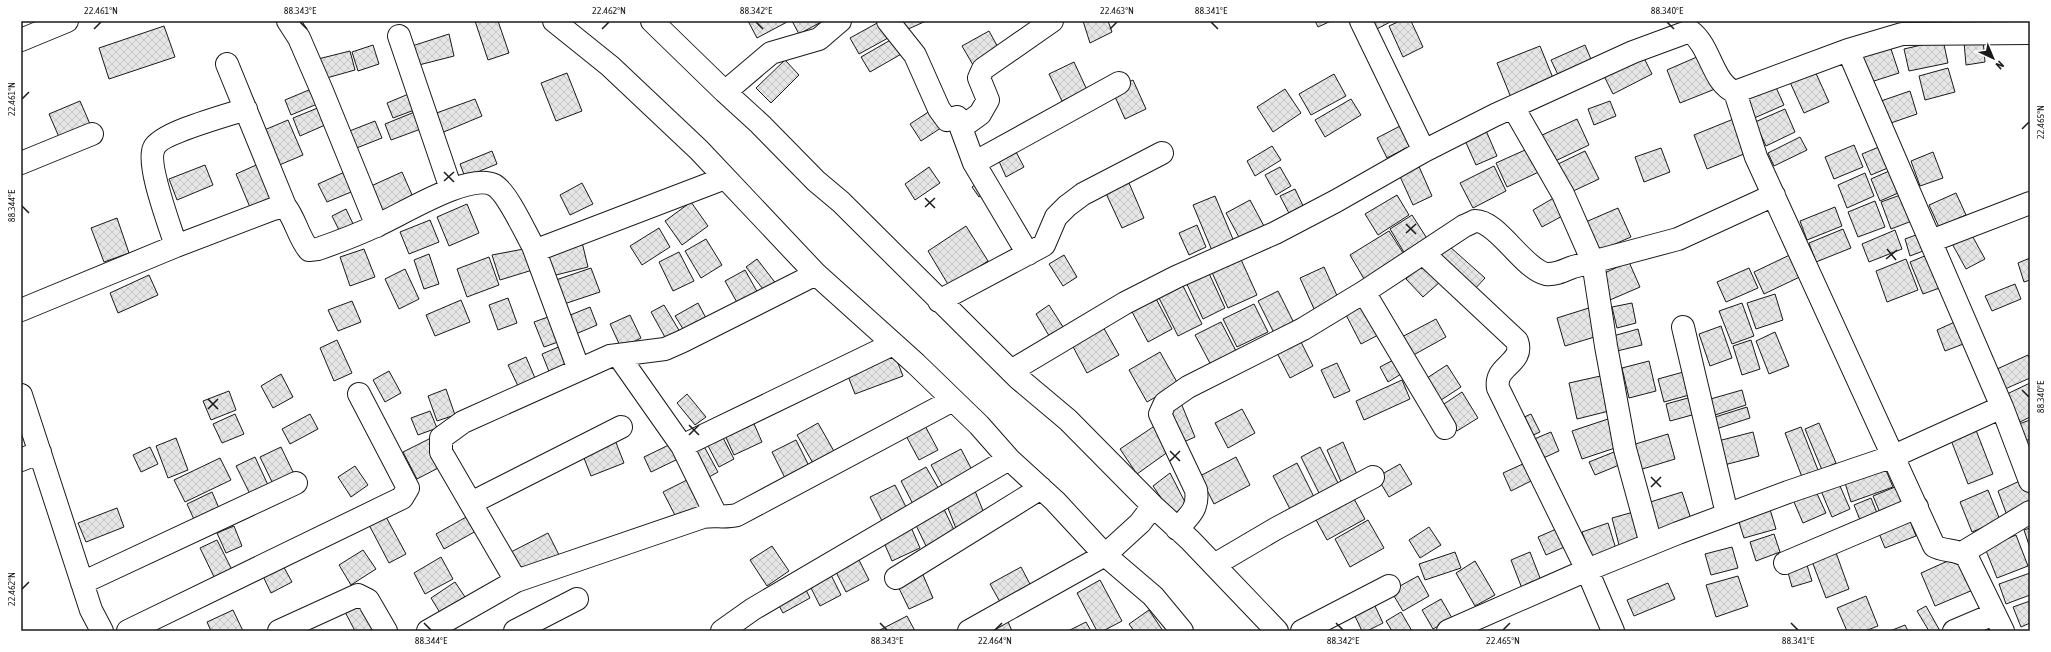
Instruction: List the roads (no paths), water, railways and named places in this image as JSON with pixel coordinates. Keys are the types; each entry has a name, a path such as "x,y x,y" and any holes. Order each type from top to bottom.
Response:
{"street":[{"path":"21,40 67,21"},
{"path":"288,21 299,38 377,226"},
{"path":"554,21 610,66 699,150 783,237 816,274 894,344 979,425 1009,459 1056,501 1153,596 1182,631"},
{"path":"652,21 760,124 816,181 841,202 1011,371 1068,420 1146,514 1177,529 1214,565 1277,631"},
{"path":"725,92 772,53 819,39 840,21"},
{"path":"888,21 915,55 939,109 947,120 957,117"},
{"path":"957,117 962,127 980,114 984,108 988,100 979,78 983,69 1052,21"},
{"path":"1361,21 1424,151"},
{"path":"1011,371 1125,303 1176,277 1275,232 1342,197 1424,151 1513,107 1689,26 1706,48 1722,83 1735,92 1756,157 1934,546 1941,550 1962,553 1969,560 1999,622 1954,631"},
{"path":"1735,92 1848,50 1902,34 2030,33"},
{"path":"399,36 451,189"},
{"path":"1848,50 2002,407 2030,481"},
{"path":"227,64 285,206 293,216 304,244 309,250 318,249 377,226 451,189 480,181 494,185 502,192 533,246 579,370"},
{"path":"974,163 1119,83"},
{"path":"1513,107 1563,194 1593,262 1606,346 1625,449 1651,544"},
{"path":"176,246 153,170 152,155 154,147 160,140 176,132 246,109"},
{"path":"957,117 974,163 1028,254"},
{"path":"21,163 92,134"},
{"path":"939,301 1044,245 1056,217 1067,206 1084,194 1162,153"},
{"path":"533,246 542,248 555,244 725,178"},
{"path":"1177,529 1192,512 1198,502 1196,490 1160,414 1165,403 1188,387 1303,330 1464,226 1475,221 1487,224 1534,268 1546,274 1557,274 1593,262 1678,239 1774,195"},
{"path":"1931,241 2030,203"},
{"path":"21,310 176,246 273,209 285,206"},
{"path":"1423,253 1517,340 1520,349 1518,355 1500,374 1497,381 1498,388 1614,631"},
{"path":"516,581 441,452 441,438 463,422 610,356 665,349 816,274"},
{"path":"1364,292 1445,428"},
{"path":"1684,327 1727,514"},
{"path":"682,446 894,344"},
{"path":"618,355 682,446 716,515"},
{"path":"128,631 402,498 408,488 359,394"},
{"path":"21,395 30,456 82,583 91,610 102,631"},
{"path":"428,631 516,581 704,517 716,515 726,518 737,515 953,400"},
{"path":"1448,631 1586,570 1727,514 1894,456 2002,407"},
{"path":"471,503 621,427"},
{"path":"735,627 1009,459"},
{"path":"1214,565 1277,528 1373,477"},
{"path":"82,583 296,483"},
{"path":"896,578 1041,488"},
{"path":"1785,563 1917,507"},
{"path":"1962,553 2030,512"},
{"path":"974,630 1108,552 1146,514"},
{"path":"1302,631 1389,586"},
{"path":"279,631 358,595 368,600 386,631"},
{"path":"515,631 577,598"}]}
